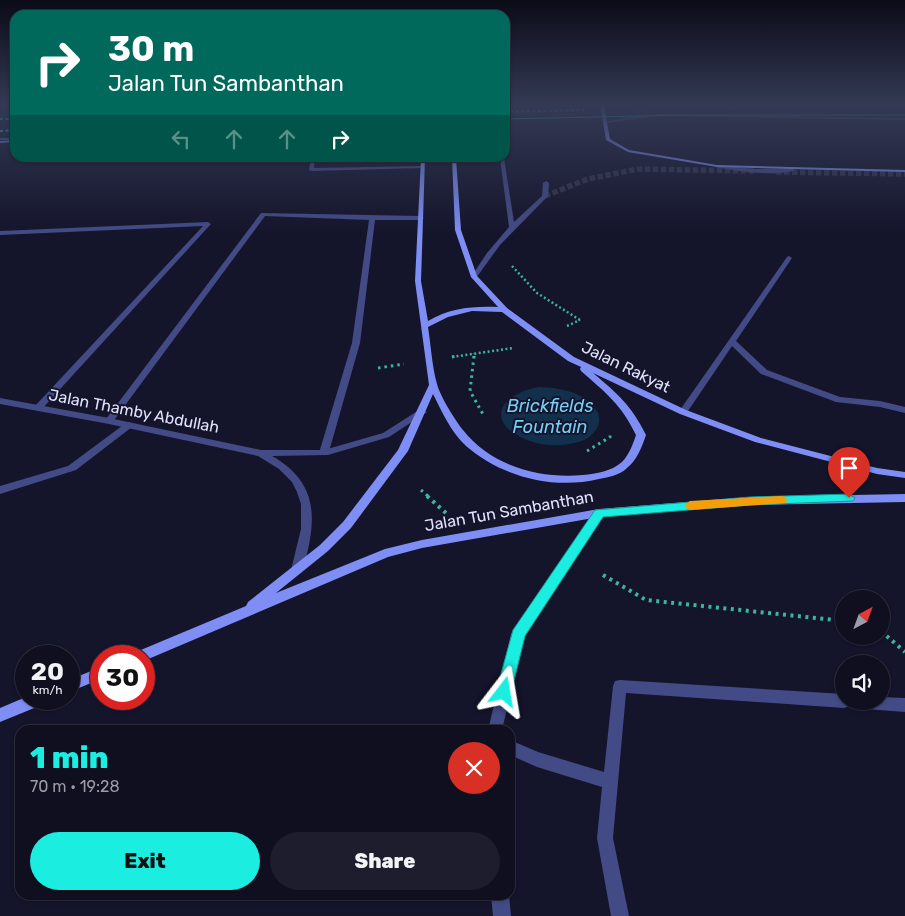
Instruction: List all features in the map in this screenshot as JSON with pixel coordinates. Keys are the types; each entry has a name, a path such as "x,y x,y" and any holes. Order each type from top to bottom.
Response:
{"main road":[{"path":"622,148 628,151 718,166"},
{"path":"423,162 418,281 433,385 457,430 488,457 511,470 542,479 571,480 602,476 624,466 636,450 641,435 632,415 616,397 571,359"},
{"name":"Jalan Rakyat","path":"454,162 458,230 474,277 504,310 571,359 683,412 758,440 868,469 905,475"},
{"path":"794,170 905,171"},
{"path":"425,326 442,314 461,310 504,310"},
{"path":"241,615 324,548 347,525 403,451 433,385"},
{"name":"Jalan Tun Sambanthan","path":"155,650 385,553 422,544 599,513 750,501 905,498"},
{"path":"0,715 15,709"}],"street":[{"path":"312,162 311,170 362,166 423,167"},
{"path":"503,162 512,227"},
{"path":"718,166 742,170 794,170"},
{"path":"474,277 487,254 545,196 546,183"},
{"path":"109,421 263,214 421,218"},
{"path":"324,453 356,343 372,218"},
{"path":"0,233 208,224 38,408"},
{"path":"683,412 789,258"},
{"path":"732,341 764,372 839,400 880,404 905,410"},
{"name":"Jalan Thamby Abdullah","path":"0,401 109,421 261,453 324,453 386,434 422,412"},
{"path":"0,490 72,468 129,425"},
{"name":"Jalan Thamby Abdullah","path":"261,453 285,469 306,501 308,520 306,538 298,570"},
{"path":"496,725 518,634 599,513"},
{"path":"620,916 606,838 620,686 835,700"},
{"path":"890,704 905,705"},
{"path":"515,748 537,759 611,782"},
{"path":"500,900 502,916"}],"path":[{"path":"378,368 518,347 580,320 537,293 510,264"},
{"path":"474,353 470,391 488,423"},
{"path":"580,452 589,450 610,437 611,429"},
{"path":"421,490 448,515"},
{"path":"603,575 646,600 835,620"},
{"path":"890,639 905,652"}],"water":[{"name":"Brickfields Fountain","path":"539,387 571,392 592,404 599,415 599,424 595,431 582,441 561,445 548,445 530,441 506,427 502,419 505,403 524,391"}],"tunnel":[{"path":"545,196 588,179 638,169 754,171"},
{"path":"776,172 905,174"}],"slow traffic":[{"path":"690,506 781,500"}],"route":[{"path":"504,692 518,634 599,513 750,501 849,498"}]}
